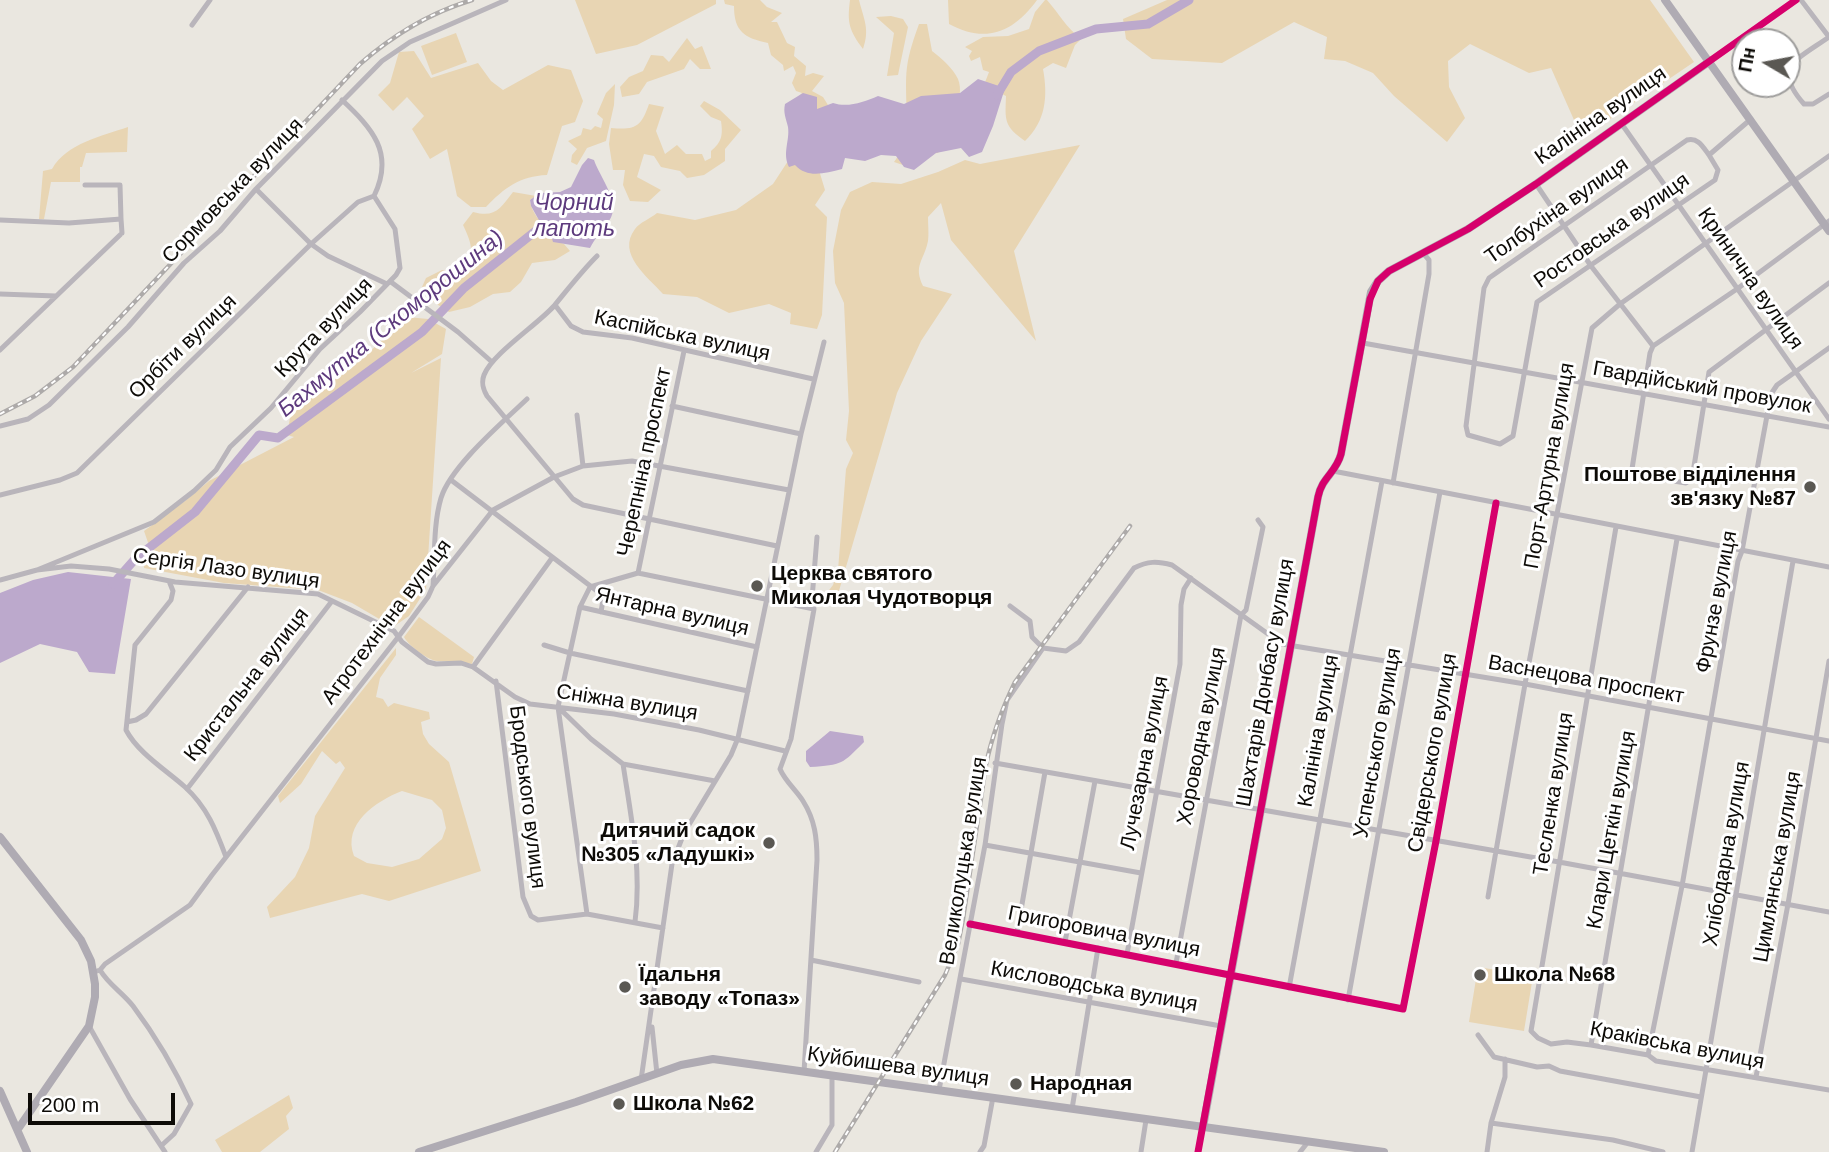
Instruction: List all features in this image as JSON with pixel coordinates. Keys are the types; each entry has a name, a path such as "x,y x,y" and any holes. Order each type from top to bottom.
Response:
{"street":[{"path":"192,25 210,0"},
{"name":"Сормовська вулиця","path":"0,426 28,419 49,405 128,327 184,263 220,231 256,189 382,61 410,42 506,0"},
{"path":"1665,0 1828,225 1653,346 1632,469 1636,475 1686,483 1692,479 1709,372 1829,283"},
{"path":"1798,0 1829,37 1793,62 1787,70 1787,78 1793,92 1804,104 1813,104 1829,94"},
{"name":"Калініна вулиця","path":"1423,253 1468,229 1536,184 1798,0"},
{"path":"342,100 368,125 383,156 383,172 374,196"},
{"path":"1709,155 1751,119"},
{"name":"Кринична вулиця","path":"1621,123 1829,419"},
{"name":"Толбухіна вулиця","path":"1486,441 1468,435 1465,426 1487,281 1562,225 1690,139 1698,141 1709,155"},
{"name":"Ростовська вулиця","path":"1486,441 1500,444 1513,436 1537,302 1715,180 1718,170 1709,155"},
{"name":"Порт-Артурна вулиця","path":"1488,897 1592,328 1620,304 1829,156"},
{"path":"1536,184 1591,266 1653,346"},
{"path":"0,350 121,234 120,185 85,185"},
{"path":"256,189 311,244 328,256 389,283 495,360"},
{"name":"Орбіти вулиця","path":"0,495 77,473 311,244 358,202 374,196"},
{"name":"Крута вулиця","path":"0,580 37,569 155,522 194,492 216,470 230,447 271,408 320,349 396,275 400,268 400,257 396,229 374,196"},
{"path":"0,219 69,222 121,219"},
{"path":"1393,483 1430,265 1423,253"},
{"name":"Шахтарів Донбасу вулиця","path":"1198,1152 1320,488 1323,480 1333,471 1341,454 1370,299 1378,281 1389,271 1423,253"},
{"path":"597,256 567,287 555,305 495,360 483,377 485,392 573,499 583,505 778,546"},
{"path":"0,295 56,296"},
{"name":"Каспійська вулиця","path":"555,305 571,326 583,332 632,338 813,379"},
{"path":"641,1080 672,864 684,833 738,738 801,434 824,342"},
{"name":"Гвардійський провулок","path":"1363,343 1829,427"},
{"name":"Фрунзе вулиця","path":"1648,1055 1682,886 1738,561 1767,415 1774,388 1829,348"},
{"name":"Черепніна проспект","path":"590,587 638,573 684,351"},
{"path":"433,586 438,513 442,495 457,469 527,399"},
{"path":"672,406 801,434"},
{"path":"577,415 583,466"},
{"name":"Агротехнічна вулиця","path":"97,971 190,905 399,636 433,586 493,510 554,477 583,466 627,460 789,490"},
{"path":"1333,471 1829,567"},
{"path":"451,480 601,594 601,612"},
{"name":"Калініна вулиця","path":"1289,988 1382,481"},
{"name":"Успенського вулиця","path":"1348,1000 1440,492"},
{"name":"Свідерського вулиця","path":"1348,1000 1403,1009 1496,503"},
{"name":"Хороводна вулиця","path":"1176,963 1241,615 1246,610 1263,527 1258,520"},
{"name":"Тесленка вулиця","path":"1530,1025 1616,527"},
{"path":"803,1072 817,860 816,834 814,822 781,772 780,765 791,739 814,608 812,599 817,537"},
{"name":"Клари Цеткін вулиця","path":"1591,1045 1677,538"},
{"path":"473,667 552,558"},
{"name":"Васнецова проспект","path":"1043,648 1066,650 1079,642 1134,568 1146,562 1159,561 1171,565 1282,644 1525,684 1829,741"},
{"name":"Хлібодарна вулиця","path":"1692,1152 1793,561"},
{"name":"Сергія Лазо вулиця","path":"37,569 71,566 109,569 169,581 318,594 394,631 402,642 428,662 461,663 473,667"},
{"path":"638,573 814,608"},
{"name":"Лучезарна вулиця","path":"1127,954 1180,664 1181,606 1184,589 1191,579"},
{"path":"169,581 173,591 171,600 135,645 128,734 187,789 213,822 226,857"},
{"path":"127,722 146,714 248,587"},
{"path":"590,587 580,607 558,707 587,914 663,928"},
{"name":"Кристальна вулиця","path":"187,789 332,601"},
{"path":"1010,606 1030,621 1032,637 1043,648"},
{"name":"Янтарна вулиця","path":"580,607 757,647"},
{"path":"544,645 748,691"},
{"name":"Великолуцька вулиця","path":"939,1090 985,845 995,763 1007,700 1043,648"},
{"name":"Цимлянська вулиця","path":"1756,1077 1829,661"},
{"name":"Сніжна вулиця","path":"473,667 530,704 614,714 738,738 785,751"},
{"name":"Бродського вулиця","path":"496,681 523,897 531,916 538,920 587,914"},
{"path":"558,707 591,739 623,764 715,781"},
{"path":"995,763 1829,912"},
{"path":"623,764 637,858 639,893 635,922"},
{"path":"1017,933 1045,772"},
{"path":"1065,942 1095,781"},
{"path":"0,837 81,940 97,971 110,986 125,996 175,1067 191,1104 174,1134 162,1145"},
{"path":"985,845 1141,873"},
{"name":"Григоровича вулиця","path":"970,924 1231,974"},
{"path":"1072,1109 1098,948"},
{"path":"811,960 919,982"},
{"path":"18,1129 89,1026 97,971"},
{"path":"1231,974 1348,1000"},
{"name":"Кисловодська вулиця","path":"961,979 1221,1026"},
{"path":"651,1017 657,1074"},
{"name":"Краківська вулиця","path":"1530,1025 1535,1036 1551,1044 1567,1042 1591,1045 1648,1055 1656,1061 1829,1090"},
{"path":"89,1026 165,1152"},
{"path":"1478,1035 1494,1057 1701,1097"},
{"name":"Куйбишева вулиця","path":"419,1152 681,1065 713,1059 1384,1152"},
{"path":"1487,1152 1491,1123 1505,1077 1505,1059"},
{"path":"816,1152 832,1125 832,1077"},
{"path":"0,1091 27,1152"},
{"path":"980,1152 984,1146 993,1097"},
{"path":"1140,1152 1146,1119"},
{"path":"1491,1123 1613,1140 1663,1152"},
{"path":"1300,1152 1308,1142"}],"shaded area":[{"path":"575,0 716,0 716,4 637,45 596,54"},
{"path":"724,0 760,0 767,7 782,13 771,22 777,22 787,43 795,47 794,56 806,66 805,76 813,73 824,76 812,91 823,97 828,105 815,113 796,99 802,93 796,91 792,83 796,73 793,66 784,71 783,65 771,55 768,43 753,39 742,32 736,22 734,6 725,4"},
{"path":"850,0 859,0 866,30 863,49 850,26"},
{"path":"948,0 1037,0 1009,27 987,34 962,30 949,24"},
{"path":"1045,0 1081,39 1075,45 1066,68 1053,63 1043,69 1044,108 1037,125 1025,141 1009,127 1006,96 984,85 989,72 983,70 980,57 971,61 969,56 972,51 965,47 983,37 1008,36 1029,29 1035,12"},
{"path":"1167,0 1650,0 1694,62 1582,138 1551,68 1529,73 1470,44 1448,61 1449,87 1465,118 1447,142 1394,96 1373,73 1345,61 1324,59 1327,37 1294,22 1222,63 1152,59 1126,39 1123,19"},
{"path":"891,16 903,19 908,27 898,75 887,76 894,33 876,17"},
{"path":"919,24 927,24 932,51 956,75 960,96 951,128 938,153 919,155 903,165 894,162 904,141 907,67"},
{"path":"456,33 467,62 432,75 421,46"},
{"path":"687,38 695,49 702,46 711,69 700,69 690,59 684,69 647,82 639,94 622,97 620,87 629,77 643,71 651,55 663,56 669,62"},
{"path":"414,51 431,78 478,63 491,81 503,90 548,65 571,70 583,101 575,122 562,126 547,175 513,184 486,207 471,207 457,196 447,149 430,159 412,129 424,116 407,97 393,111 378,95 390,83 399,52"},
{"path":"615,84 614,105 606,141 587,148 577,165 571,162 577,149 568,141 581,135 583,128 601,128 603,119 597,114 606,93"},
{"path":"704,101 720,110 741,130 725,149 725,161 704,175 687,178 680,171 661,167 654,156 644,154 637,177 661,190 648,202 630,201 623,185 625,170 613,170 609,144 611,128 636,125 643,118 649,104 664,107 656,131 665,154 677,145 686,154 702,154 705,161 711,158 711,151 720,141 722,130 721,121 711,117 700,106"},
{"path":"128,127 127,152 86,153 80,167 80,182 51,182 44,219 39,219 43,171 52,169 76,147 96,137"},
{"path":"1080,145 1014,251 1036,341 951,240 941,203 928,217 928,241 919,268 920,279 923,286 952,294 921,341 897,393 836,601 823,598 833,585 838,570 846,469 853,453 846,440 849,411 844,303 835,283 833,251 841,210 850,192 872,182 901,184 965,160 980,164"},
{"path":"815,157 825,190 815,205 827,217 822,315 817,329 790,324 791,313 769,304 729,313 697,297 663,294 636,264 629,247 630,238 637,227 657,213 695,220 736,210 773,184 788,161"},
{"path":"513,192 536,196 530,200 534,213 549,229 550,238 564,244 570,251 555,260 532,263 521,282 510,292 493,294 470,307 449,312 432,301 422,287 426,278 442,270 464,273 471,249 463,225 473,212 487,214 496,211"},
{"path":"407,317 428,319 446,329 442,354 411,373 441,358 426,589 409,616 393,627 352,603 318,590 224,583 144,568 144,562 161,556 152,554 144,531 209,481 294,437 287,435 291,412 308,392 334,380 364,357"},
{"path":"419,617 474,657 472,664 433,660 414,648 404,637"},
{"path":"396,648 396,655 380,678 376,697 383,699 388,707 394,703 429,712 430,719 421,722 423,734 429,744 449,762 481,871 389,901 362,894 270,918 267,907 295,877 309,848 315,816 345,768 340,761 336,764 322,751 301,784 280,803 278,796","holes":["402,791 432,800 442,810 446,828 442,839 419,859 392,867 367,863 354,856 353,834 357,824 372,808"]},
{"path":"1478,967 1533,976 1524,1031 1469,1022"},
{"path":"289,1095 293,1108 286,1116 289,1129 260,1152 222,1152 215,1140"}],"water":[{"path":"978,79 1005,88 982,152 969,157 961,148 936,153 914,170 904,167 896,156 881,155 865,161 845,158 842,169 823,173 805,172 795,165 789,167 786,157 788,127 785,104 803,93 817,97 817,109 833,103 856,104 878,96 904,104 921,96 960,93"},
{"name":"Чорний лапоть","path":"588,158 594,160 609,190 612,214 590,248 553,242 549,229 540,222 530,200 540,193 560,192 571,187"},
{"path":"68,572 131,579 115,674 89,672 77,652 40,644 0,663 0,593 33,580"},
{"path":"830,731 863,736 864,742 841,762 810,767 806,761 806,751"}],"waterway":[{"name":"Бахмутка (Скоморошина)","path":"997,95 1011,72 1039,51 1096,29 1148,24 1189,0"},
{"name":"Бахмутка (Скоморошина)","path":"113,584 136,558 195,512 259,435 278,438 422,332 464,288 552,218"}],"railway":[{"path":"0,414 35,396 73,367 360,64 412,26 441,11 472,0"},
{"path":"835,1152 945,975 958,944 986,765 998,722 1015,682 1130,526"}],"cycle path":[{"path":"1198,1152 1318,497 1341,454 1370,299 1378,281 1389,271 1468,229 1536,184 1796,0"},
{"path":"970,924 1403,1009 1496,503"}],"place":[{"name":"Поштове відділення зв'язку №87","path":"1810,487"},
{"name":"Церква святого Миколая Чудотворця","path":"757,586"},
{"name":"Дитячий садок №305 «Ладушкі»","path":"769,843"},
{"name":"Школа №68","path":"1480,975"},
{"name":"Їдальня заводу «Топаз»","path":"625,987"},
{"name":"Народная","path":"1016,1084"},
{"name":"Школа №62","path":"619,1104"}]}
